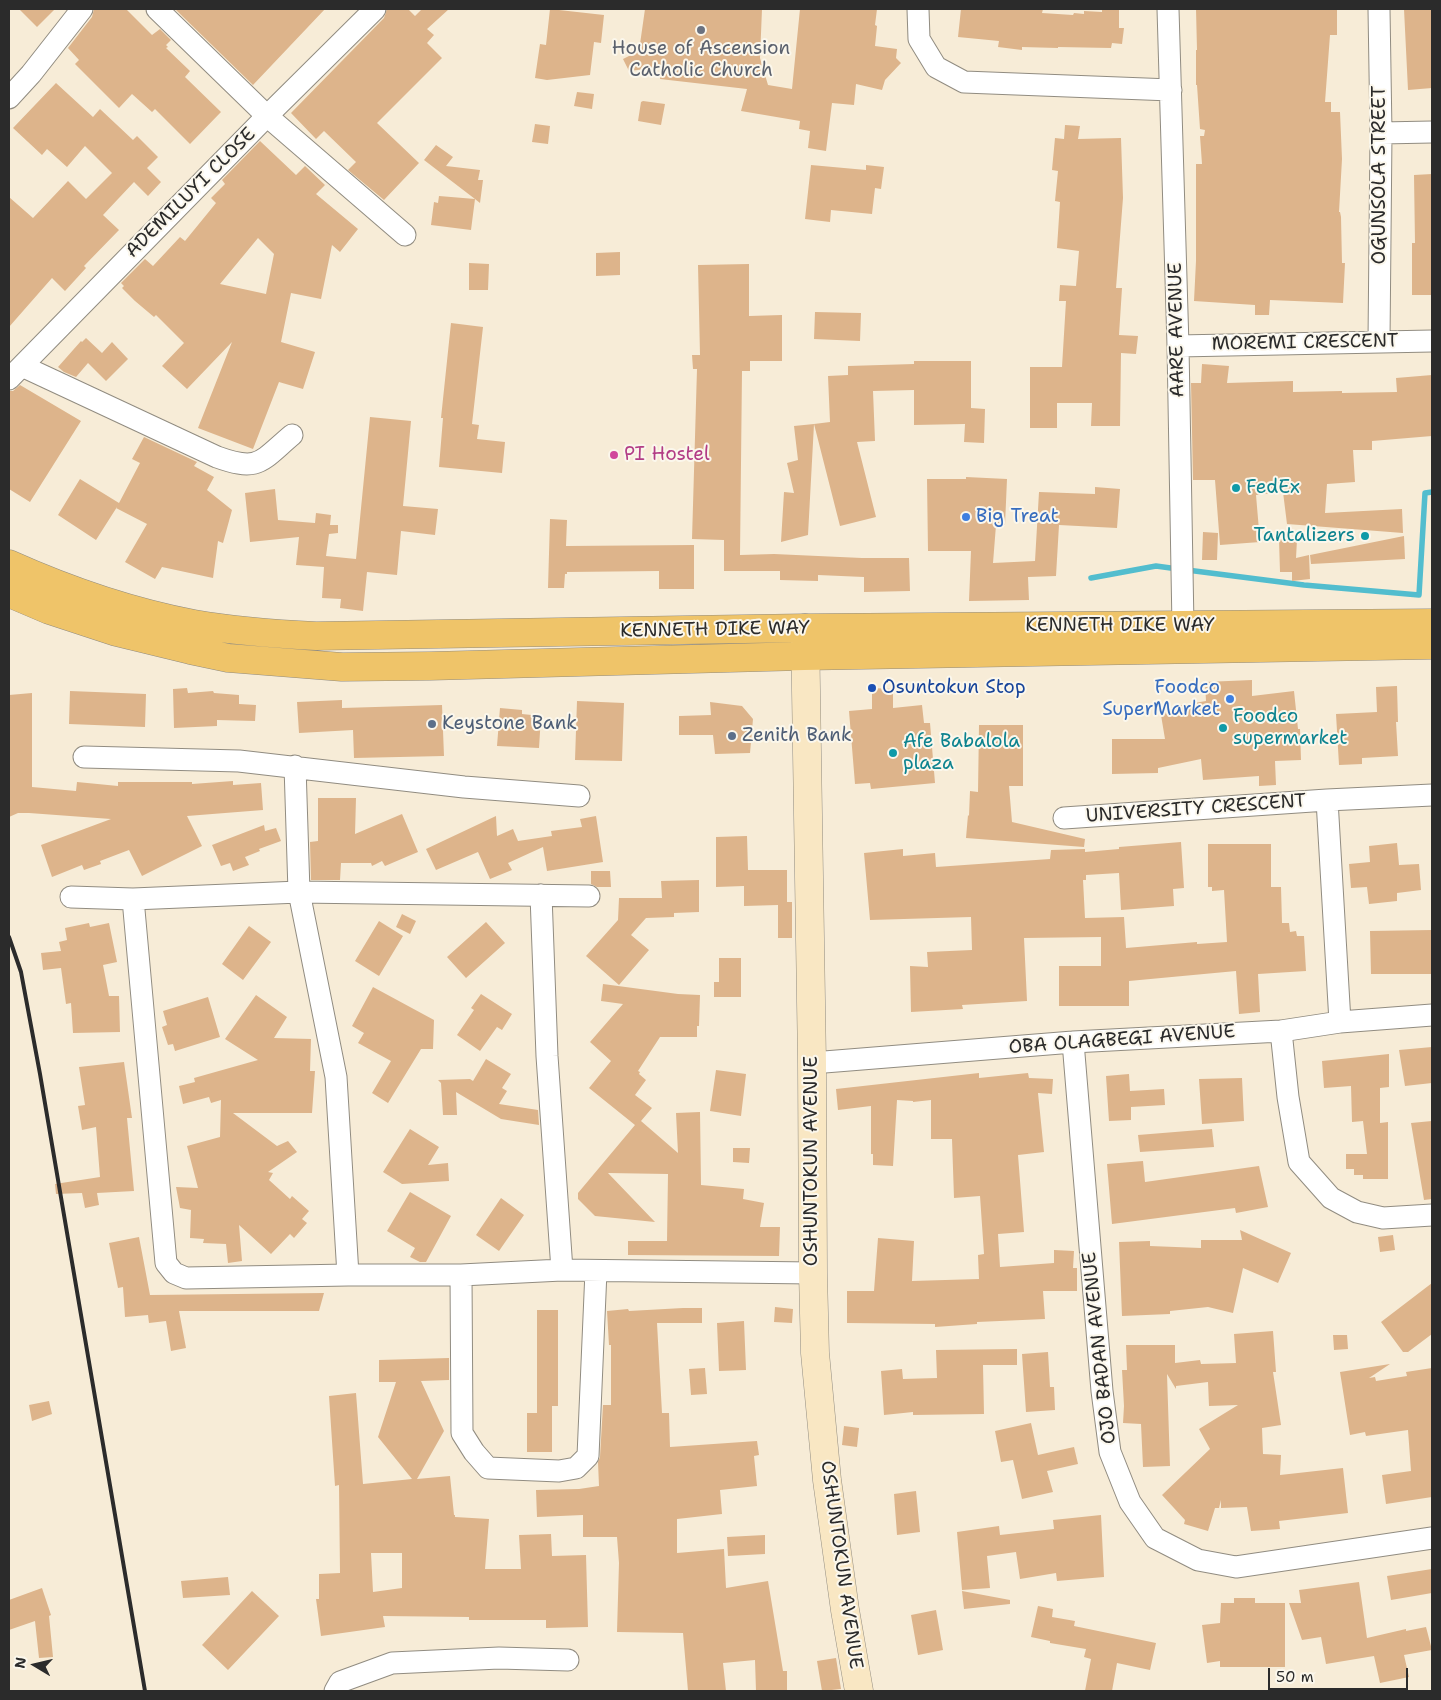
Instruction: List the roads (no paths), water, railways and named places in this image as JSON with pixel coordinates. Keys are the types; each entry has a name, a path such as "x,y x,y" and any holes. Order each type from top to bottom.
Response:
{"highway":[{"name":"KENNETH DIKE WAY","path":"9,564 77,591 138,611 193,624 253,632 325,636 805,628 1432,645"},
{"name":"KENNETH DIKE WAY","path":"9,593 48,610 116,632 228,658 342,667 804,656 1179,638 1432,623"},
{"path":"524,634 524,664"}],"main road":[{"name":"OSHUNTOKUN AVENUE","path":"805,628 815,1353 827,1480 845,1610 859,1691"}],"street":[{"path":"9,98 31,74 82,9"},
{"path":"157,9 267,116 404,234"},
{"name":"ADEMILUYI CLOSE","path":"15,372 375,9"},
{"path":"918,9 919,39 936,67 964,82 1171,90"},
{"name":"AARE AVENUE","path":"1168,9 1178,346 1179,638"},
{"name":"OGUNSOLA STREET","path":"1379,341 1380,9"},
{"path":"1381,133 1432,132"},
{"name":"MOREMI CRESCENT","path":"1178,346 1432,341"},
{"path":"15,372 235,463 248,465 261,462 292,435"},
{"path":"84,757 239,761 464,787 579,796"},
{"path":"295,766 300,892 336,1077 348,1275"},
{"name":"UNIVERSITY CRESCENT","path":"1064,818 1327,800 1432,795"},
{"name":"UNIVERSITY CRESCENT","path":"1327,800 1340,1022"},
{"path":"71,897 133,899 300,892 589,896"},
{"path":"541,895 547,1056 562,1270"},
{"path":"133,899 166,1264 174,1273 186,1278 348,1275 461,1276 562,1270 813,1273"},
{"name":"OBA OLAGBEGI AVENUE","path":"812,1063 1073,1042 1281,1030 1340,1022 1432,1015"},
{"path":"1281,1030 1288,1097 1300,1162 1331,1198 1357,1212 1384,1218 1432,1215"},
{"name":"OJO BADAN AVENUE","path":"1073,1042 1102,1391 1110,1452 1130,1502 1155,1538 1198,1560 1236,1567 1432,1538"},
{"path":"461,1276 462,1433 474,1452 488,1468 559,1470 576,1468 588,1456 596,1271"},
{"path":"335,1691 340,1682 392,1663 499,1658 568,1660"}],"waterway":[{"path":"1187,570 1304,585 1419,595 1425,493 1432,492"},
{"path":"1091,578 1156,566 1178,569"}],"railway":[{"path":"9,937 21,972 40,1074 145,1691"}],"place":[{"name":"House of Ascension Catholic Church","path":"701,30"},
{"name":"PI Hostel","path":"614,455"},
{"name":"FedEx","path":"1236,488"},
{"name":"Big Treat","path":"966,517"},
{"name":"Tantalizers","path":"1365,536"},
{"name":"Osuntokun Stop","path":"872,688"},
{"name":"Foodco SuperMarket","path":"1230,699"},
{"name":"Keystone Bank","path":"432,724"},
{"name":"Foodco supermarket","path":"1223,728"},
{"name":"Zenith Bank","path":"732,736"},
{"name":"Afe Babalola plaza","path":"893,753"}]}
